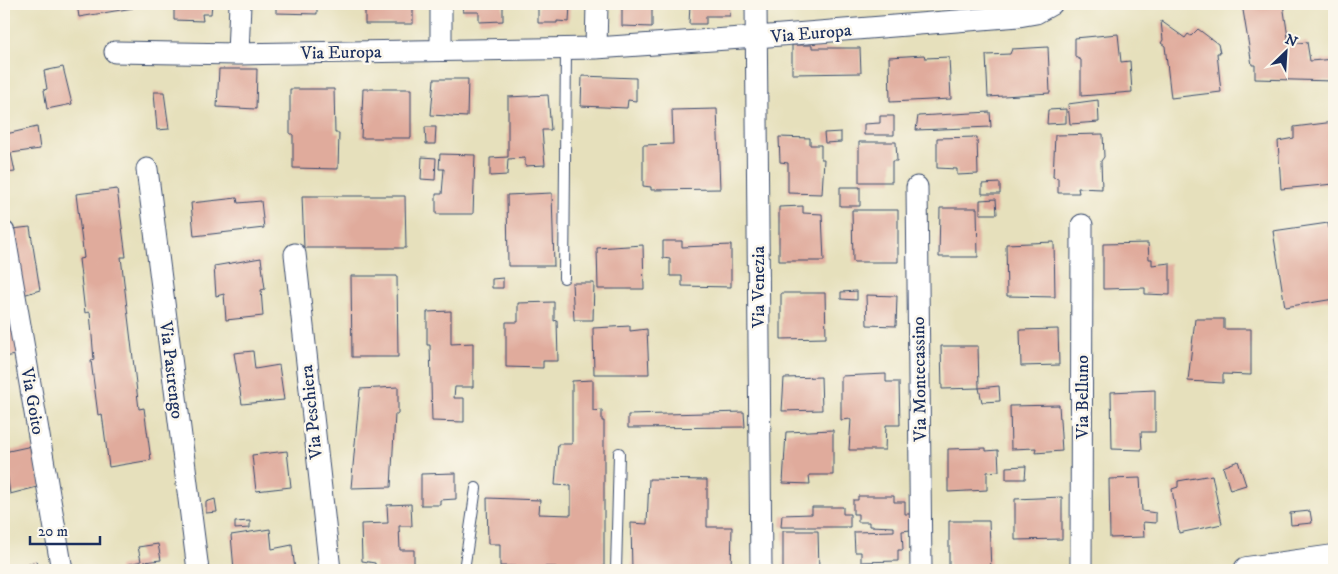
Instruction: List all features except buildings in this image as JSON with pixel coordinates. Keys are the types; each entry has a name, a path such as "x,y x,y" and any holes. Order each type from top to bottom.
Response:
{"street":[{"path":"238,54 240,4"},
{"path":"441,4 441,50"},
{"path":"596,48 597,4"},
{"name":"Via Venezia","path":"756,4 761,570"},
{"name":"Via Europa","path":"115,52 238,54 596,48 1019,16 1036,14 1052,4"},
{"name":"Via Pastrengo","path":"147,169 198,570"},
{"name":"Via Montecassino","path":"917,187 921,570"},
{"name":"Via Belluno","path":"1081,570 1082,224"},
{"name":"Via Goito","path":"4,232 62,570"},
{"name":"Via Peschiera","path":"295,254 330,570"},
{"path":"1247,570 1334,558"}],"lane":[{"path":"564,278 566,48"},
{"path":"616,570 619,453"},
{"path":"464,570 476,488"}]}
